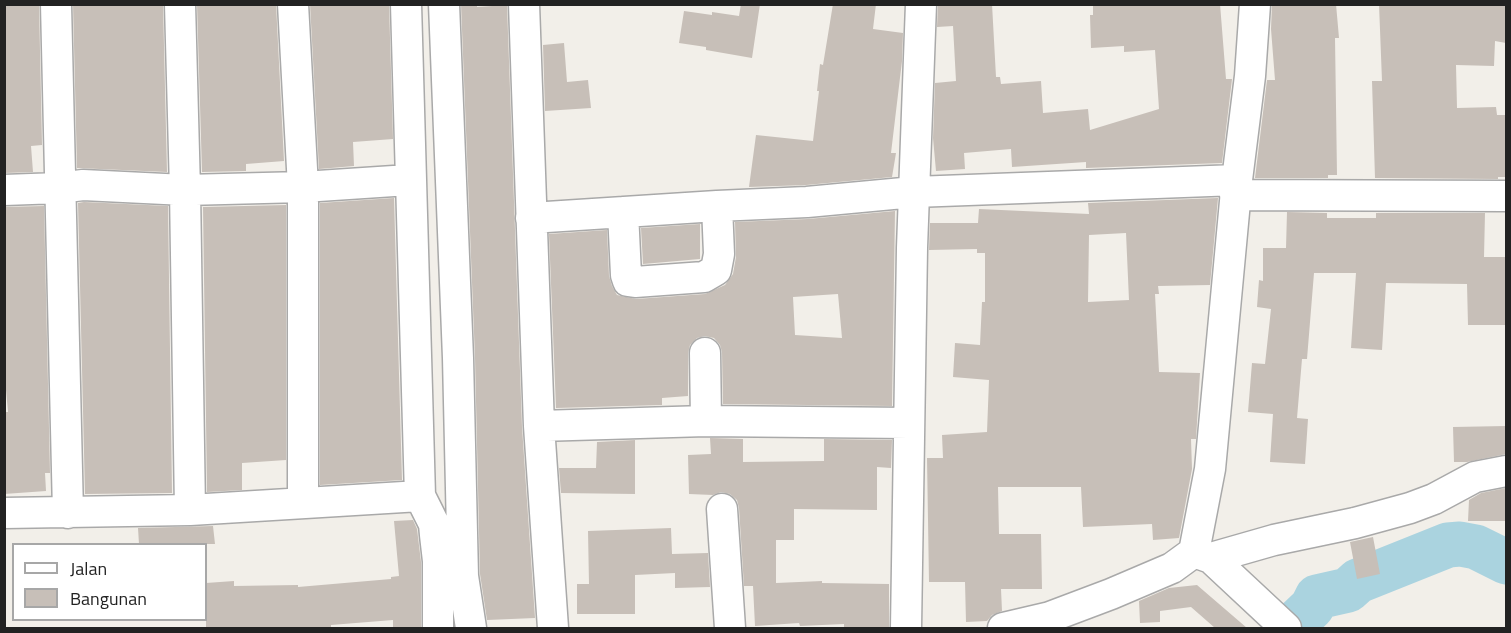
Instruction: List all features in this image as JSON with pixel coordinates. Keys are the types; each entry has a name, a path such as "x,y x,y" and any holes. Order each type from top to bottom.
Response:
{"street":[{"path":"56,4 60,124 67,183 68,513"},
{"path":"180,4 190,510"},
{"path":"293,4 303,187 303,503"},
{"path":"406,4 409,180 420,496 434,524 438,561 438,628"},
{"path":"444,4 458,358 463,576 471,628"},
{"path":"524,4 539,426 553,628"},
{"path":"906,628 914,192 921,4"},
{"path":"1203,555 1255,4"},
{"path":"4,177 185,190 303,187 409,180"},
{"path":"4,190 67,183"},
{"path":"531,218 807,202 914,192 1236,187 1506,196"},
{"path":"623,212 626,275 628,281 635,282 704,277 716,270 719,254 717,206"},
{"path":"705,353 706,421"},
{"path":"539,426 706,421 909,423"},
{"path":"1003,628 1018,627 1050,617 1203,555 1355,523 1410,508 1434,499 1475,477 1506,471"},
{"path":"4,513 190,510 420,496"},
{"path":"722,509 730,628"},
{"path":"1203,555 1286,628"}],"building":[{"path":"4,4 39,4 42,145 31,146 33,172 4,173"},
{"path":"73,4 163,4 167,172 77,168"},
{"path":"197,4 276,4 284,161 246,164 246,171 202,172"},
{"path":"310,4 389,4 393,139 353,142 354,166 319,169"},
{"path":"461,4 477,4 477,7 507,5 522,427 535,618 487,620 480,574 475,358"},
{"path":"741,4 760,4 752,58 679,43 684,11 739,16"},
{"path":"833,4 876,4 873,29 903,33 891,153 896,153 892,177 806,185 749,187 756,135 813,141 820,64 823,65"},
{"path":"938,4 992,4 996,77 1000,77 1001,84 1041,81 1043,113 1088,109 1090,130 1159,109 1155,50 1124,52 1124,46 1091,48 1090,15 1093,15 1093,4 1220,4 1226,79 1232,79 1222,163 1086,168 1086,162 1012,167 1011,149 964,153 965,169 936,171 933,138 935,83 956,81 953,26 937,27"},
{"path":"1272,4 1336,4 1339,38 1335,38 1337,175 1328,175 1328,178 1255,178 1267,80 1275,80 1271,29"},
{"path":"1379,4 1506,4 1506,43 1495,41 1494,66 1456,65 1457,108 1496,107 1497,115 1506,115 1506,177 1498,177 1498,179 1375,178 1372,81 1382,81"},
{"path":"564,43 567,82 588,80 591,108 545,111 543,45"},
{"path":"394,198 402,480 320,485 320,203"},
{"path":"1218,198 1210,285 1158,286 1159,294 1155,294 1159,372 1200,373 1196,439 1191,439 1192,469 1179,538 1153,540 1152,524 1083,527 1081,487 998,487 999,534 1041,534 1042,589 1001,589 1002,611 992,615 987,621 966,622 965,582 929,582 927,458 943,458 942,435 987,432 989,380 953,377 955,343 980,345 982,302 985,302 985,253 977,253 977,249 929,250 930,223 978,223 979,209 1089,214 1088,203","holes":["1126,233 1129,300 1088,302 1089,235"]},
{"path":"78,203 168,206 172,493 85,494"},
{"path":"286,205 286,460 242,463 242,490 207,492 203,207"},
{"path":"44,206 50,473 45,473 46,491 4,494 4,412 8,412 4,368 4,339 6,339 4,207"},
{"path":"895,211 892,406 723,404 722,352 714,338 705,336 697,338 690,345 688,396 662,398 662,405 556,408 549,234 607,230 609,276 612,286 617,295 636,299 705,294 725,285 733,274 736,257 735,222 808,219","holes":["838,294 842,338 795,335 793,297"]},
{"path":"1287,212 1327,213 1327,218 1376,218 1376,213 1485,213 1484,257 1506,257 1506,325 1468,325 1467,284 1386,283 1382,350 1351,348 1356,273 1314,273 1307,359 1302,359 1297,418 1308,419 1305,464 1270,462 1273,414 1248,412 1252,363 1265,364 1271,309 1257,307 1259,280 1263,281 1263,248 1286,248"},
{"path":"700,224 700,259 643,264 641,228"},
{"path":"1506,426 1506,454 1467,462 1454,462 1453,427"},
{"path":"710,438 743,439 743,462 824,461 824,439 892,440 891,468 877,467 877,510 794,509 794,540 776,540 776,583 822,581 822,583 889,584 889,628 844,628 844,624 800,626 799,623 755,626 753,586 744,586 737,500 730,494 721,492 713,495 689,494 688,455 711,454"},
{"path":"635,440 635,494 561,493 559,468 596,468 597,442"},
{"path":"1506,488 1506,521 1468,521 1469,500 1481,493"},
{"path":"413,520 417,529 421,562 421,628 393,628 393,620 331,625 331,628 206,628 207,583 234,581 234,586 298,585 298,587 391,579 391,577 399,576 394,521"},
{"path":"213,526 215,544 139,543 138,528"},
{"path":"671,528 672,554 708,553 710,587 675,588 675,573 635,575 635,614 577,614 577,584 589,584 588,531"},
{"path":"1373,537 1380,574 1357,579 1350,542"},
{"path":"1197,585 1247,628 1215,628 1191,607 1160,611 1160,622 1140,623 1139,601 1169,588"}],"waterway":[{"path":"1290,628 1312,607 1317,597 1348,590 1358,581 1448,545 1460,544 1476,547 1506,562"}]}
